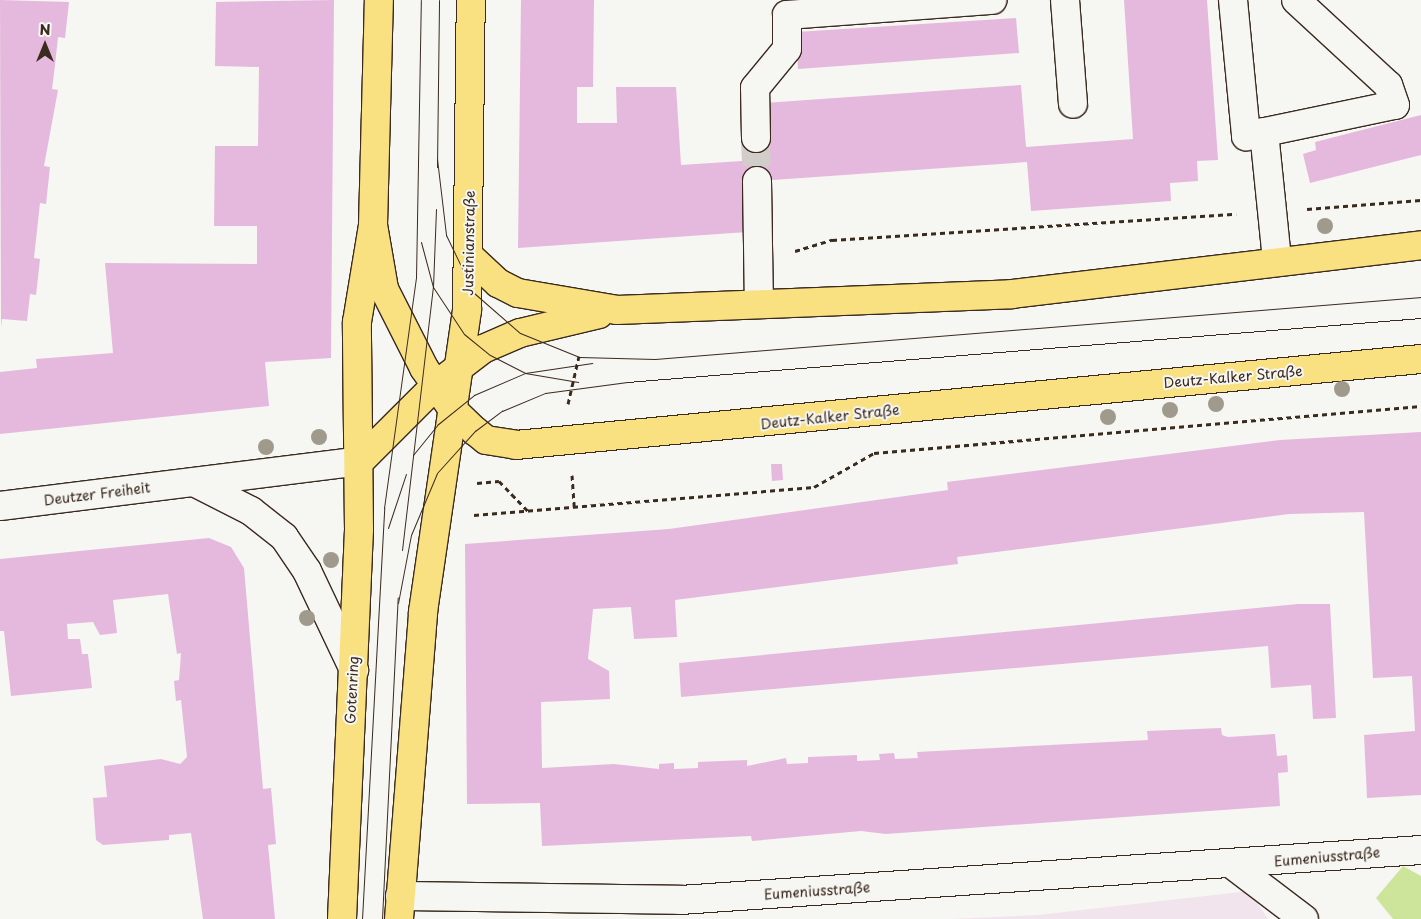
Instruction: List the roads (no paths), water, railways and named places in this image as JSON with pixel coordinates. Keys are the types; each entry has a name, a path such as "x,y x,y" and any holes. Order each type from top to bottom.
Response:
{"main road":[{"path":"360,461 357,322 373,226 379,0"},
{"name":"Justinianstraße","path":"399,908 423,612 461,363 469,256 471,0"},
{"name":"Deutz-Kalker Straße","path":"373,226 378,264 394,314 436,385 454,411 486,440 516,445 570,443 1421,359"},
{"path":"360,461 436,385 461,363 520,333 617,310 1012,294 1277,259 1421,245"},
{"path":"469,256 498,283 518,293 617,310"},
{"name":"Gotenring","path":"342,919 354,670 360,461"}],"street":[{"path":"756,138 756,88 787,49 787,15 992,0"},
{"path":"1065,0 1073,104"},
{"path":"1233,0 1246,136 1395,105 1388,85 1296,0"},
{"path":"1264,132 1269,212 1277,259"},
{"path":"757,181 758,304"},
{"name":"Deutzer Freiheit","path":"0,506 360,461"},
{"path":"194,482 251,511 284,537 307,571 354,670"},
{"name":"Eumeniusstraße","path":"399,908 680,900 1233,865 1421,850"},
{"path":"1233,865 1304,919"}],"tunnel":[{"path":"756,138 757,181"}],"tram line":[{"path":"362,919 384,508 416,278 421,0"},
{"path":"437,167 439,0"},
{"path":"437,159 446,235 474,293 520,333 579,357 655,359 1421,297"},
{"path":"402,550 433,287 436,209"},
{"path":"421,242 433,287 464,334 490,355 525,373 578,382"},
{"path":"398,603 411,535 437,473 475,431 502,411 545,393 627,382 1421,318"},
{"path":"413,455 437,425 474,395 525,373 592,363"},
{"path":"388,528 406,474"},
{"path":"382,919 398,597"}]}
